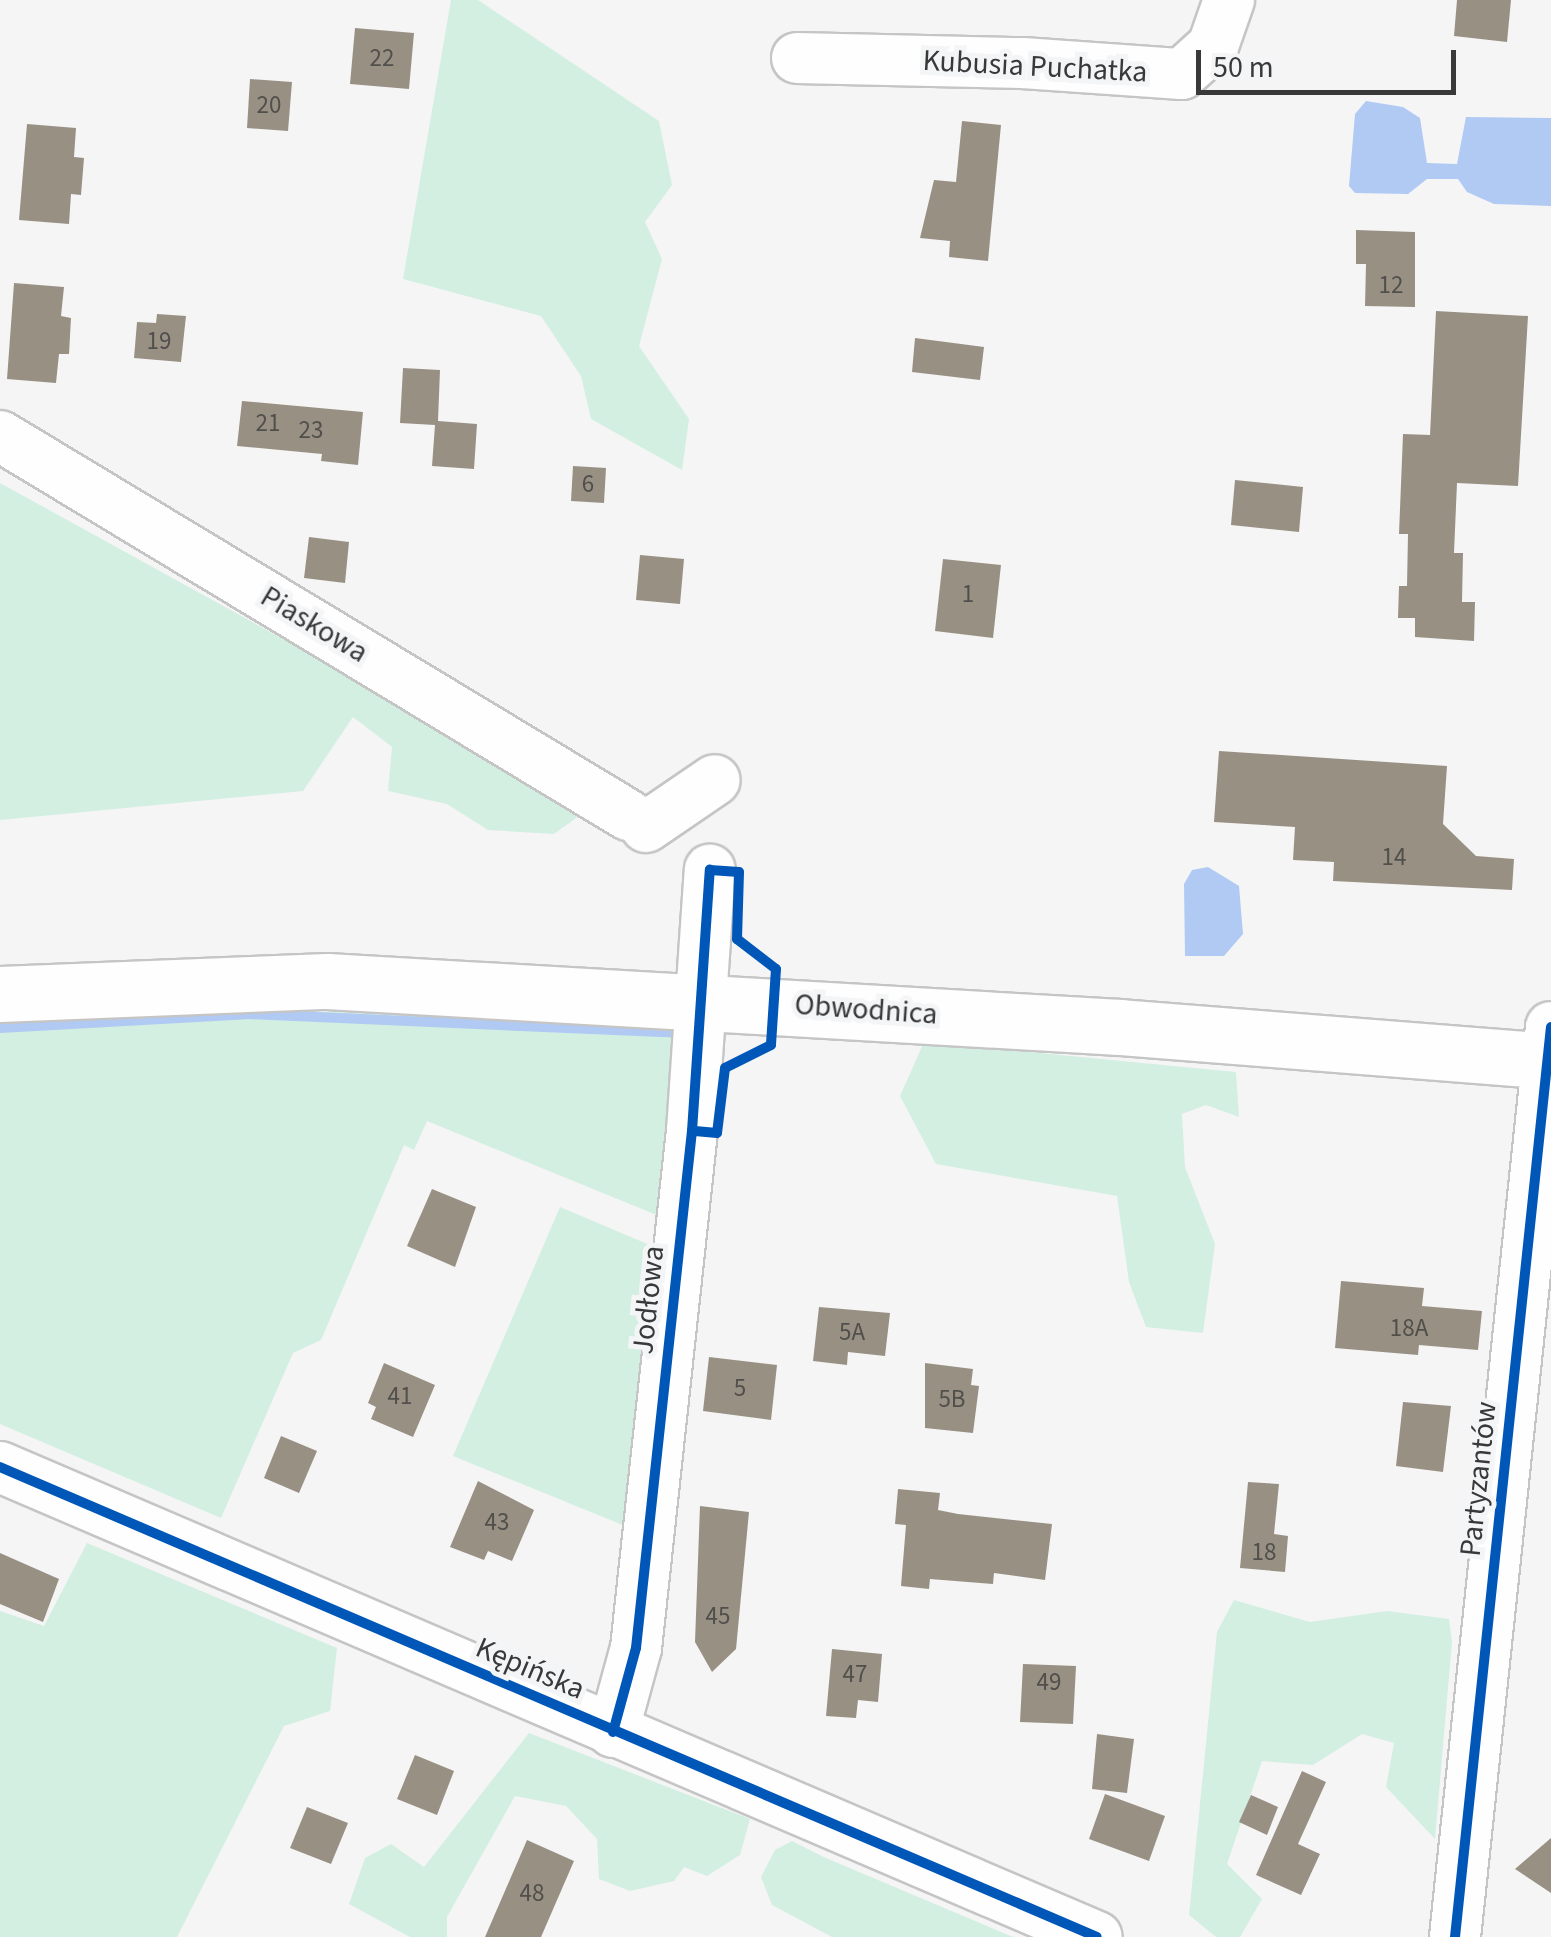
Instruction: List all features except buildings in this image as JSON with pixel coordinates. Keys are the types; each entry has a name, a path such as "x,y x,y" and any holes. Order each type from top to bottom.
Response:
{"main road":[{"name":"Obwodnica","path":"0,994 328,981 1550,1050"}],"street":[{"name":"Kubusia Puchatka","path":"798,58 1024,62 1182,74 1213,46 1229,0"},
{"name":"Piaskowa","path":"0,436 637,821 715,780"},
{"name":"Jodłowa","path":"613,1732 636,1648 704,1000 710,870"},
{"name":"Partyzantów","path":"1455,1937 1550,1050"},
{"name":"Kępińska","path":"0,1467 1097,1937"}],"green space":[{"path":"451,0 478,0 659,121 672,185 645,222 662,259 639,346 689,419 682,470 591,419 581,376 541,316 403,279"},
{"path":"0,483 590,808 554,834 488,830 447,804 388,791 392,747 353,717 303,791 0,820"},
{"path":"290,1011 683,1017 664,1218 427,1121 414,1150 404,1145 321,1340 293,1353 221,1518 0,1424 0,1023"},
{"path":"924,1042 1236,1072 1239,1117 1206,1105 1182,1114 1185,1167 1215,1244 1203,1333 1146,1327 1129,1282 1117,1196 936,1164 900,1096"},
{"path":"560,1207 657,1248 630,1528 453,1456"},
{"path":"87,1543 337,1648 330,1711 284,1726 177,1937 0,1937 0,1611 44,1626"},
{"path":"1234,1600 1310,1622 1387,1611 1449,1619 1452,1642 1435,1839 1386,1787 1394,1743 1362,1734 1313,1765 1262,1761 1227,1864 1262,1899 1240,1937 1216,1937 1189,1915 1217,1632"},
{"path":"529,1733 750,1819 740,1855 707,1876 684,1867 674,1881 630,1891 599,1879 597,1839 566,1806 515,1796 447,1917 447,1937 410,1937 349,1904 365,1858 391,1844 424,1867"},
{"path":"792,1841 1013,1937 832,1937 772,1905 761,1877 775,1850"}],"water":[{"path":"1366,101 1403,107 1420,118 1427,163 1457,164 1466,117 1551,118 1551,206 1494,204 1467,192 1458,179 1427,179 1408,194 1355,193 1349,186 1355,114"},
{"path":"1208,867 1239,886 1243,934 1224,956 1185,956 1184,884 1192,870"}],"waterway":[{"path":"0,1028 247,1014 674,1033"}],"cycle path":[{"path":"613,1732 636,1648 692,1131 710,870 739,872 737,939 776,969 771,1045 725,1068 717,1133 692,1131"},
{"path":"1455,1937 1551,1027"},
{"path":"0,1467 1097,1937"}]}
